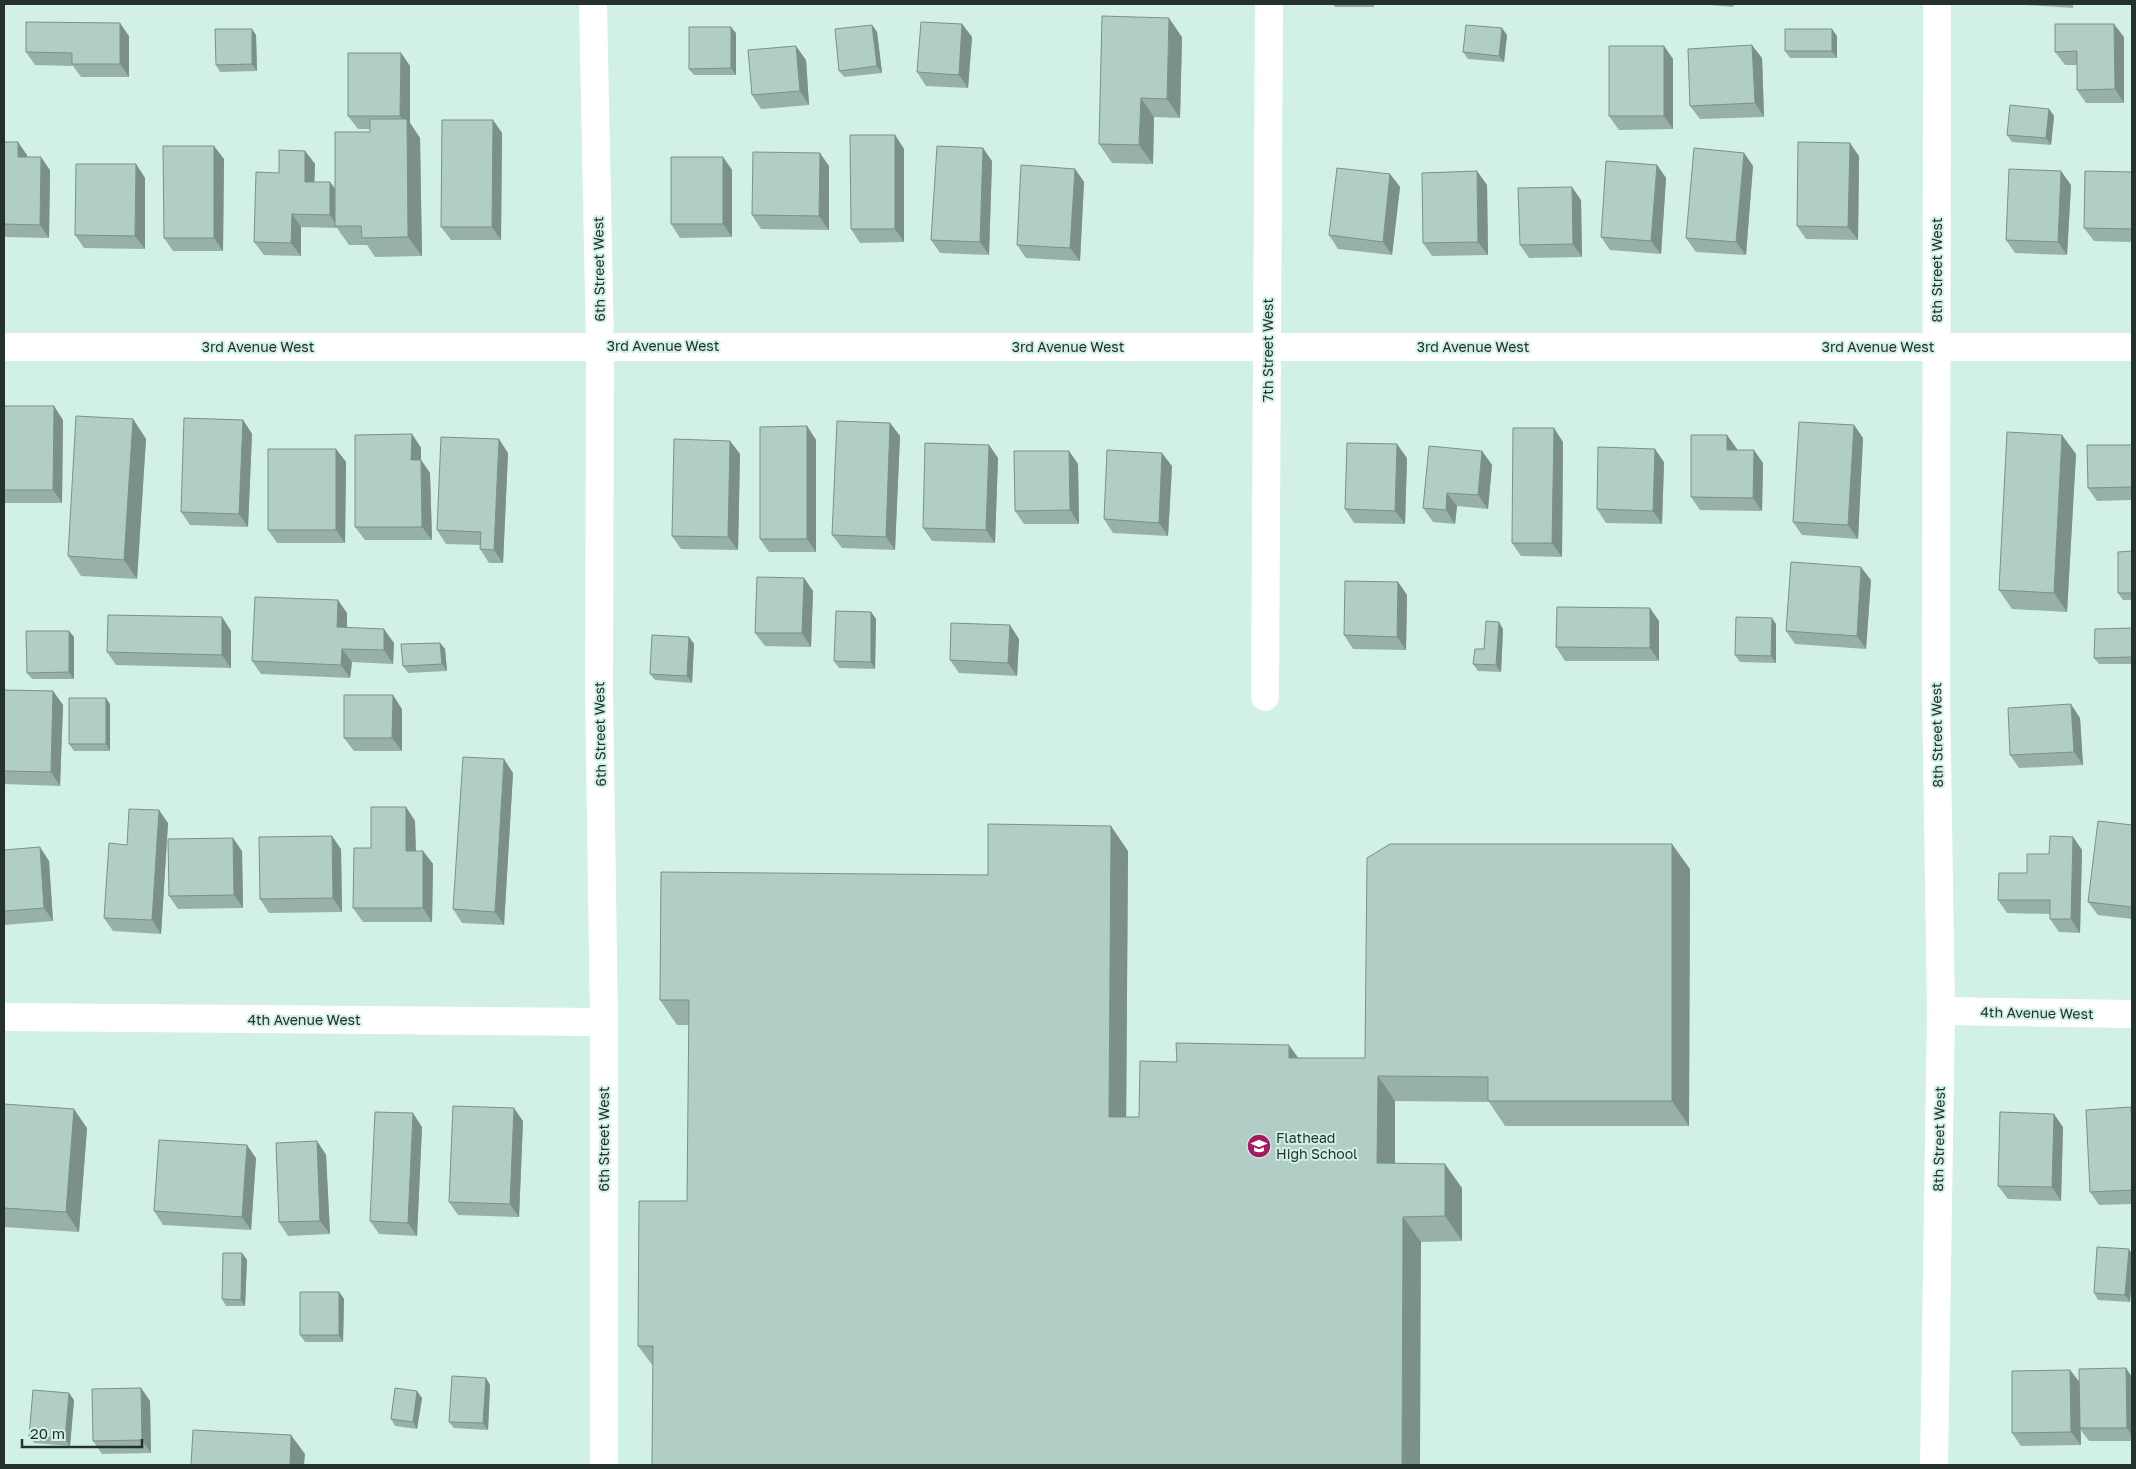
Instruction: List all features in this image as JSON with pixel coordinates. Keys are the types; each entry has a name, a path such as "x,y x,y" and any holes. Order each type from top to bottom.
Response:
{"street":[{"name":"6th Street West","path":"593,4 600,346 599,691 604,1022 604,1465"},
{"name":"8th Street West","path":"1934,1465 1941,1011 1936,695 1937,4"},
{"name":"7th Street West","path":"1265,697 1270,10"},
{"name":"3rd Avenue West","path":"4,347 2132,347"},
{"name":"4th Avenue West","path":"1941,1011 2132,1014"},
{"name":"4th Avenue West","path":"4,1018 604,1022"}],"building":[{"path":"1102,16 1169,18 1167,99 1141,98 1139,145 1099,144"},
{"path":"26,22 120,23 120,64 72,64 72,53 26,52"},
{"path":"921,22 962,24 959,75 917,72"},
{"path":"2055,24 2114,24 2115,89 2077,90 2077,51 2055,52"},
{"path":"872,25 877,66 839,71 835,29"},
{"path":"1466,25 1502,28 1499,56 1463,52"},
{"path":"689,27 731,27 731,68 689,69"},
{"path":"215,29 252,29 252,64 216,65"},
{"path":"1785,29 1832,29 1832,51 1785,51"},
{"path":"1752,45 1755,103 1690,106 1688,49"},
{"path":"796,46 800,91 752,95 748,50"},
{"path":"1609,46 1664,46 1664,116 1609,116"},
{"path":"348,53 401,53 400,116 348,116"},
{"path":"2010,105 2049,109 2046,138 2007,135"},
{"path":"370,119 407,119 408,237 362,238 361,226 335,226 335,132 370,132"},
{"path":"442,120 493,120 492,227 441,227"},
{"path":"850,135 895,135 895,229 851,229"},
{"path":"4,142 18,142 18,157 41,157 40,225 4,224"},
{"path":"1798,142 1850,143 1848,227 1797,226"},
{"path":"163,146 214,146 214,238 164,238"},
{"path":"937,146 983,148 980,242 931,240"},
{"path":"1694,148 1744,153 1736,242 1686,238"},
{"path":"279,150 305,151 305,182 330,182 330,215 292,214 291,243 254,242 256,172 279,173"},
{"path":"753,152 820,153 819,216 752,215"},
{"path":"671,157 723,157 723,224 671,224"},
{"path":"1606,161 1657,165 1651,241 1601,237"},
{"path":"76,164 136,164 135,236 75,235"},
{"path":"1021,165 1075,169 1070,248 1017,245"},
{"path":"1337,168 1390,174 1383,242 1329,235"},
{"path":"2009,169 2061,171 2058,242 2006,240"},
{"path":"1477,171 1478,242 1423,243 1422,173"},
{"path":"2085,171 2132,172 2132,229 2084,228"},
{"path":"1572,187 1573,244 1520,245 1518,188"},
{"path":"4,406 54,406 53,490 4,490"},
{"path":"76,416 133,419 124,560 68,556"},
{"path":"184,418 243,420 239,514 181,512"},
{"path":"837,421 890,423 886,537 832,535"},
{"path":"1799,422 1854,425 1848,525 1793,522"},
{"path":"807,426 807,539 760,539 760,427"},
{"path":"1513,428 1554,428 1552,543 1512,543"},
{"path":"2007,432 2062,435 2054,593 1999,590"},
{"path":"412,434 411,460 421,460 422,527 355,527 355,435"},
{"path":"1691,435 1727,435 1727,450 1754,450 1753,498 1691,497"},
{"path":"441,437 499,439 494,550 480,549 481,532 437,530"},
{"path":"674,439 730,441 728,537 672,536"},
{"path":"925,443 989,445 986,530 923,528"},
{"path":"1347,443 1397,444 1395,511 1345,509"},
{"path":"2087,445 2132,445 2132,487 2088,488"},
{"path":"1429,446 1482,451 1478,495 1447,493 1446,510 1423,508"},
{"path":"1598,447 1655,449 1653,511 1597,509"},
{"path":"268,449 336,449 336,530 268,530"},
{"path":"1107,450 1162,453 1159,523 1104,519"},
{"path":"1014,451 1069,451 1070,510 1015,511"},
{"path":"2132,551 2132,593 2118,593 2118,552"},
{"path":"1791,562 1861,567 1857,636 1786,631"},
{"path":"757,577 804,578 802,633 755,633"},
{"path":"1345,581 1398,582 1397,637 1344,635"},
{"path":"255,597 338,600 337,627 384,629 384,650 342,649 341,665 252,661"},
{"path":"1557,607 1650,608 1650,648 1556,647"},
{"path":"836,611 871,612 871,662 834,661"},
{"path":"108,615 222,617 222,655 107,652"},
{"path":"1736,617 1772,618 1771,656 1735,655"},
{"path":"1486,621 1499,622 1496,665 1473,664 1475,649 1484,649"},
{"path":"951,623 1010,625 1008,663 950,660"},
{"path":"2132,628 2132,657 2094,658 2095,629"},
{"path":"26,631 69,631 69,672 27,673"},
{"path":"652,635 689,637 687,676 650,674"},
{"path":"440,643 442,664 403,666 401,644"},
{"path":"4,690 53,691 51,772 4,771"},
{"path":"344,695 393,695 392,738 344,738"},
{"path":"69,698 106,698 106,744 69,744"},
{"path":"2071,704 2074,752 2010,755 2008,708"},
{"path":"463,757 504,759 495,912 453,909"},
{"path":"371,807 406,807 406,851 423,851 423,908 353,908 354,848 371,848"},
{"path":"129,809 159,810 152,920 104,918 109,843 127,845"},
{"path":"2098,821 2132,825 2132,907 2088,902"},
{"path":"988,824 1111,826 1109,1117 1139,1117 1140,1061 1177,1062 1176,1043 1289,1045 1289,1058 1365,1058 1367,858 1390,844 1672,844 1672,1101 1488,1101 1488,1077 1378,1076 1377,1163 1445,1164 1445,1216 1403,1217 1402,1465 652,1465 653,1346 638,1346 639,1201 687,1201 689,1000 660,1000 661,872 988,875"},
{"path":"332,836 333,898 260,899 259,837"},
{"path":"2050,836 2073,837 2071,919 2050,919 2050,900 1998,900 1999,873 2027,873 2027,854 2049,854"},
{"path":"233,838 234,895 169,896 168,839"},
{"path":"40,847 44,908 4,911 4,850"},
{"path":"4,1104 74,1109 66,1212 4,1208"},
{"path":"453,1106 514,1108 510,1204 449,1202"},
{"path":"2131,1107 2132,1190 2090,1192 2086,1110"},
{"path":"375,1112 413,1113 408,1223 370,1221"},
{"path":"2000,1112 2054,1114 2052,1187 1998,1186"},
{"path":"159,1140 247,1145 242,1217 154,1211"},
{"path":"317,1141 320,1221 279,1222 276,1143"},
{"path":"2097,1247 2129,1249 2125,1295 2094,1293"},
{"path":"223,1253 242,1253 241,1300 222,1299"},
{"path":"300,1292 339,1292 339,1335 300,1335"},
{"path":"2126,1368 2127,1428 2080,1428 2079,1369"},
{"path":"2070,1370 2071,1432 2012,1433 2012,1371"},
{"path":"452,1376 486,1378 483,1423 449,1422"},
{"path":"141,1388 142,1440 93,1441 92,1389"},
{"path":"395,1388 417,1391 413,1422 391,1419"},
{"path":"33,1390 69,1393 65,1439 29,1436"},
{"path":"193,1430 291,1435 290,1465 191,1465"}],"place":[{"name":"Flathead High School","path":"1259,1146"}]}
